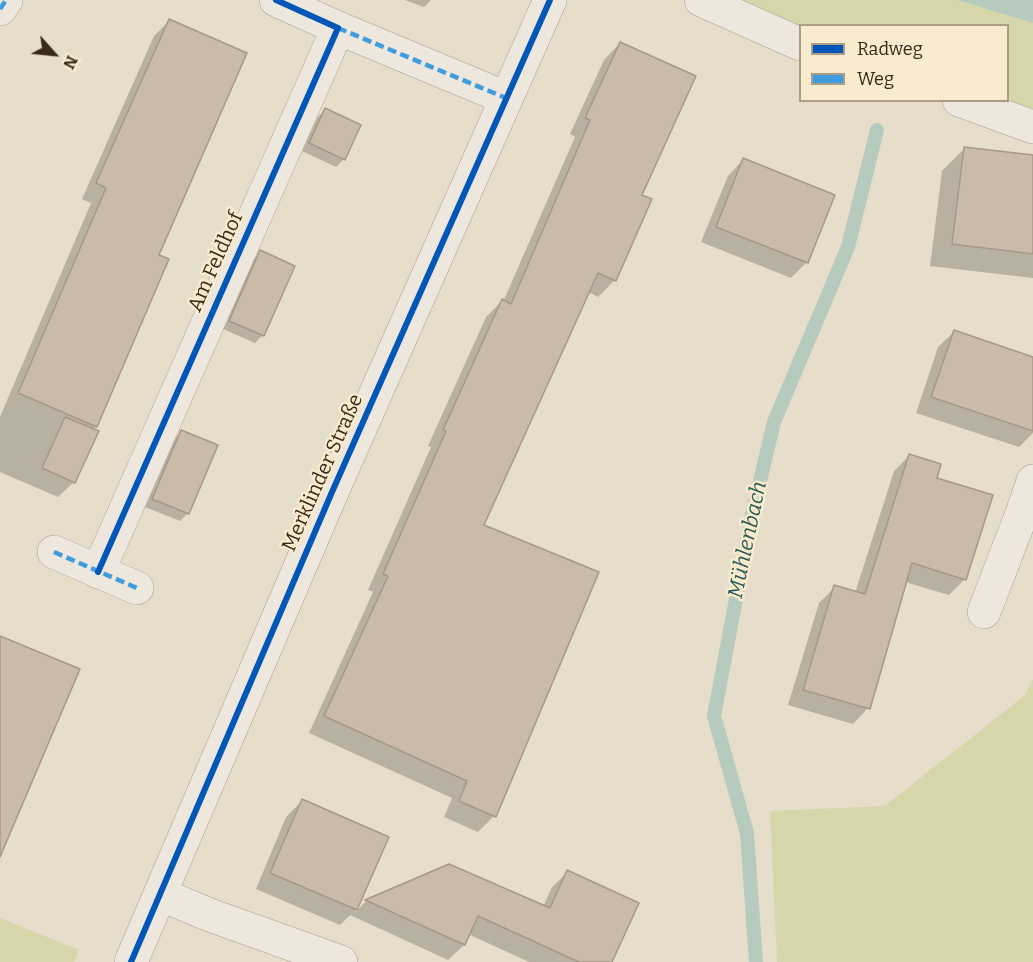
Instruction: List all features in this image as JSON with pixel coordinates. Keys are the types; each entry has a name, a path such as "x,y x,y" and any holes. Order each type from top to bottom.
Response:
{"street":[{"path":"0,9 6,0"},
{"path":"276,0 506,98"},
{"name":"Merklinder Straße","path":"131,962 332,492 549,0"},
{"path":"701,0 799,43"},
{"name":"Am Feldhof","path":"98,572 338,28"},
{"path":"964,102 1033,127"},
{"path":"984,612 1033,481"},
{"path":"54,552 137,588"},
{"path":"160,894 207,914 341,962"}],"green space":[{"path":"701,0 957,0 1033,23 1033,127 1009,101 1009,24 799,24 799,44"},
{"path":"1033,679 1033,962 777,962 770,811 885,806 1025,695"},
{"path":"0,918 79,950 74,962 0,962"}],"shaded area":[{"path":"957,0 1033,0 1033,23"}],"building":[{"path":"169,19 247,53 159,255 169,259 97,427 18,393 106,188 96,183"},
{"path":"620,42 696,76 642,195 652,199 616,281 598,273 484,525 599,572 496,817 459,801 467,781 324,716 388,576 383,574 446,431 443,430 502,299 511,304 590,120 585,118"},
{"path":"325,108 361,125 345,160 309,143"},
{"path":"964,147 1033,155 1033,254 952,244"},
{"path":"743,158 835,195 808,263 716,227"},
{"path":"260,250 295,266 264,336 229,321"},
{"path":"954,330 1033,357 1033,431 931,397"},
{"path":"65,417 99,431 75,483 42,468"},
{"path":"181,430 218,445 189,514 152,499"},
{"path":"909,454 941,464 937,478 993,495 966,580 912,563 870,709 803,690 834,585 865,594"},
{"path":"0,636 80,669 0,857"},
{"path":"302,799 389,837 357,910 270,873"},
{"path":"449,864 550,908 567,870 639,903 612,962 579,962 478,916 465,945 365,900"}],"waterway":[{"name":"Mühlenbach","path":"756,962 747,833 714,716 751,519 774,422 848,247 877,130"}],"marked path":[{"path":"0,9 6,0"},
{"path":"338,28 506,98"},
{"path":"54,552 137,588"}],"cycle path":[{"path":"98,572 338,28 276,0"},
{"path":"131,962 332,492 550,0"}]}
